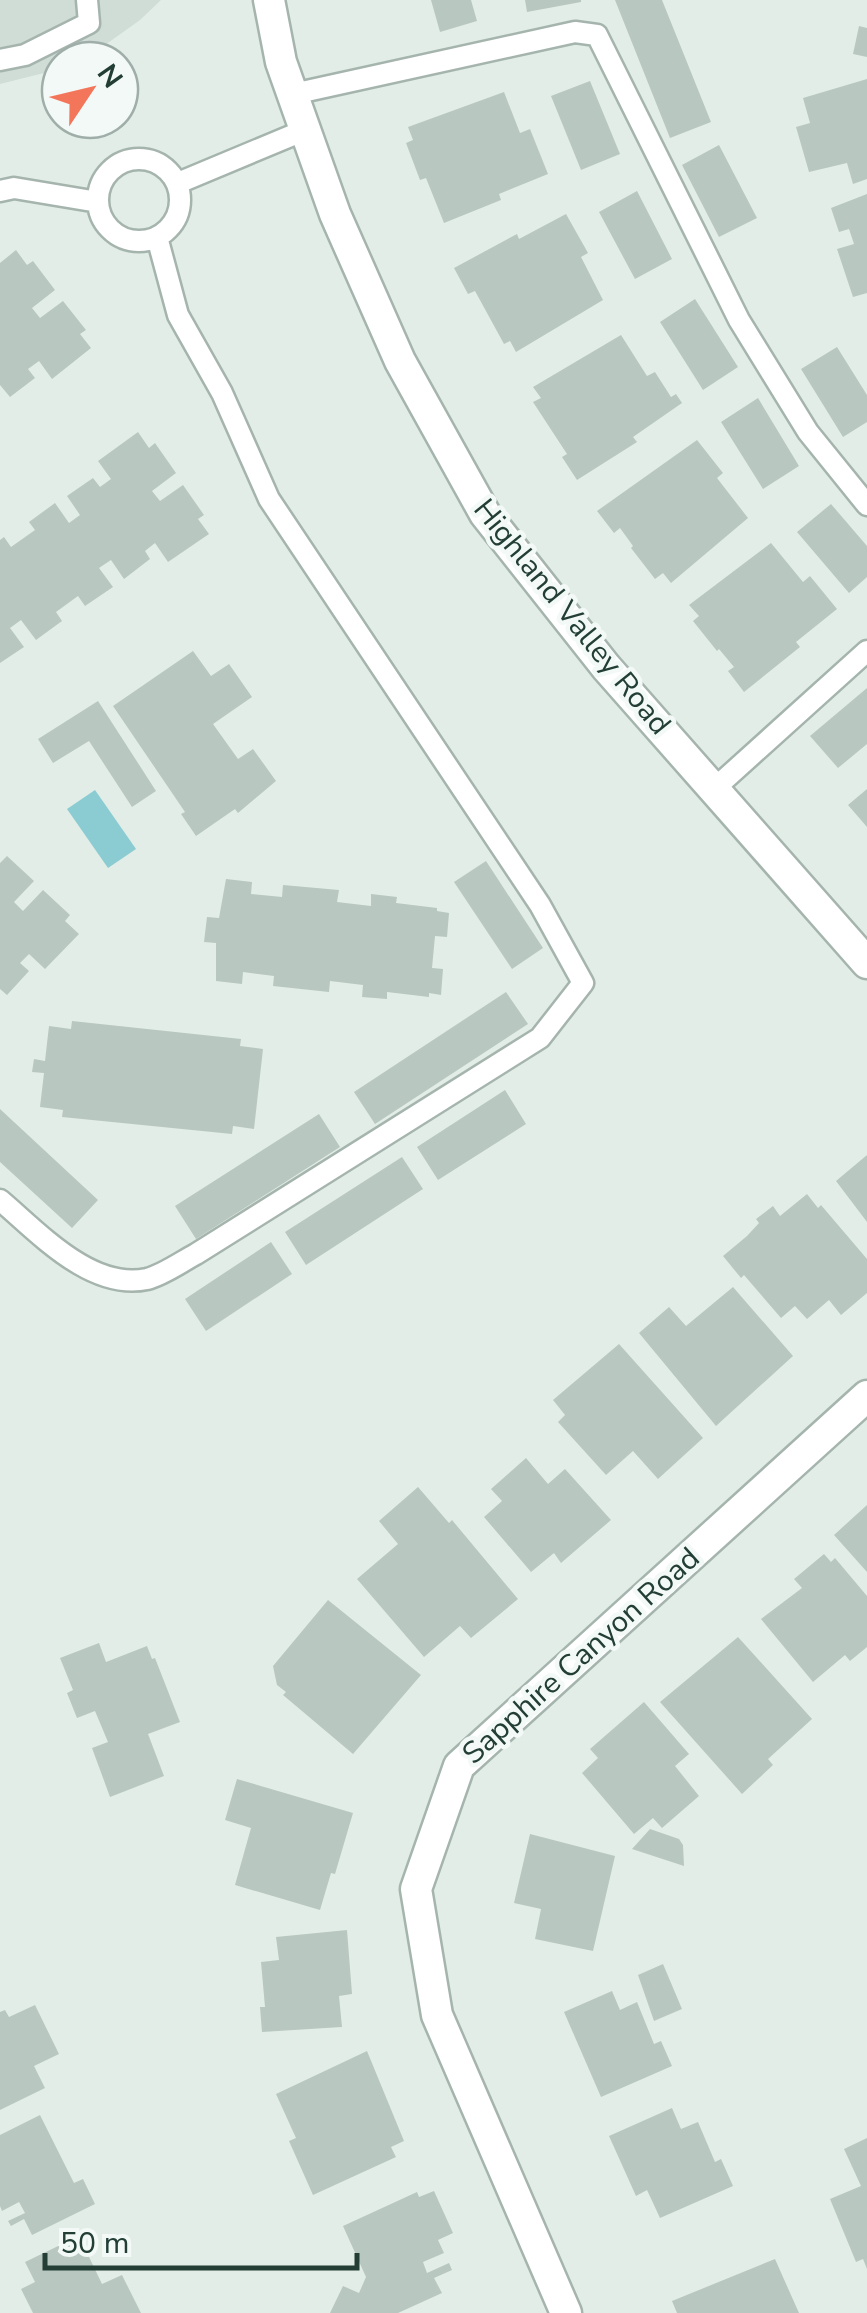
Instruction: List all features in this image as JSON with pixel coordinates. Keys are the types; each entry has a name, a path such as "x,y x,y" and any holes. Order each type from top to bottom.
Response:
{"street":[{"name":"Highland Valley Road","path":"269,0 281,62 335,214 400,361 484,514 606,666 867,963"},
{"name":"Sapphire Canyon Road","path":"566,2313 437,2015 416,1889 459,1766 867,1396"}],"lane":[{"path":"0,60 24,55 89,23 87,0"},
{"path":"292,94 575,32 597,36 739,320 808,432 867,505"},
{"path":"178,182 305,130"},
{"path":"137,158 153,161 178,182 178,214 170,228 157,237 142,241 126,239 102,218 100,186 108,172 121,162 137,158"},
{"path":"0,191 14,188 98,202"},
{"path":"0,1200 77,1266 120,1278 147,1278 196,1254 540,1038 583,983 540,906 269,499 222,393 178,315 157,237"},
{"path":"714,789 867,651"}],"shaded area":[{"path":"0,0 161,0 112,40 40,40 40,74 0,84"}],"water":[{"path":"95,790 136,849 108,868 67,809"}],"building":[{"path":"431,0 471,0 477,21 440,32"},
{"path":"525,0 581,0 581,2 527,12"},
{"path":"615,0 662,0 711,122 670,138"},
{"path":"859,26 867,28 867,57 853,54"},
{"path":"867,79 867,179 853,184 847,163 809,172 796,127 810,123 803,98"},
{"path":"590,81 620,154 581,170 551,96"},
{"path":"504,92 520,133 530,129 548,174 499,194 501,200 444,223 426,178 420,180 406,143 413,140 408,127"},
{"path":"719,145 757,218 719,237 682,165"},
{"path":"637,191 672,259 635,279 599,212"},
{"path":"867,194 867,293 853,297 837,249 854,244 849,229 839,232 831,208"},
{"path":"566,214 588,253 581,257 603,300 516,352 510,341 504,344 475,291 468,294 454,268 517,234 519,239"},
{"path":"16,250 27,265 33,261 55,290 32,308 40,318 63,301 86,330 80,334 91,348 52,379 39,361 28,369 35,378 10,397 0,385 0,263"},
{"path":"695,299 738,367 703,390 660,322"},
{"path":"621,335 647,376 655,372 671,397 676,394 682,403 633,437 637,442 577,480 562,457 567,454 533,402 541,398 533,387"},
{"path":"837,347 867,395 867,422 843,437 801,369"},
{"path":"758,398 799,466 763,489 721,422"},
{"path":"138,432 149,448 155,443 176,473 152,491 160,501 183,485 204,515 198,519 209,534 168,562 155,543 145,551 150,559 124,579 111,560 99,568 113,587 85,606 78,596 56,612 62,621 36,640 21,620 10,628 24,647 0,663 0,540 4,537 11,547 35,530 29,522 55,503 69,523 80,515 67,496 93,478 100,487 111,479 98,461"},
{"path":"697,440 723,473 717,478 748,518 671,583 663,573 655,579 620,528 614,533 597,511"},
{"path":"831,504 867,546 867,577 849,593 797,532"},
{"path":"771,543 803,582 810,576 837,609 796,642 800,647 744,692 728,671 734,667 693,621 699,616 689,605"},
{"path":"193,651 211,676 229,664 252,697 213,724 238,759 253,749 276,781 238,813 235,809 196,836 181,814 185,812 113,706"},
{"path":"867,688 867,744 838,768 810,736"},
{"path":"98,701 156,791 132,807 89,741 53,763 38,739"},
{"path":"867,789 867,827 848,805"},
{"path":"7,856 34,881 14,902 23,911 43,890 70,915 65,921 79,934 45,969 29,954 20,963 29,971 7,995 0,989 0,863"},
{"path":"486,861 543,948 512,969 454,882"},
{"path":"226,879 252,882 251,894 282,897 283,885 339,890 337,902 371,906 371,894 397,897 396,903 449,913 447,937 435,936 432,968 443,969 441,995 387,992 387,999 362,997 363,985 330,981 329,992 273,986 274,976 243,972 242,984 216,981 216,943 204,942 207,917 219,918"},
{"path":"506,992 528,1024 375,1124 354,1092"},
{"path":"72,1021 241,1039 240,1046 263,1049 254,1129 233,1126 232,1134 62,1117 63,1110 40,1107 44,1073 32,1072 34,1059 45,1061 49,1026 71,1029"},
{"path":"505,1090 526,1124 438,1180 417,1147"},
{"path":"0,1109 98,1200 72,1228 0,1162"},
{"path":"319,1114 340,1147 196,1239 175,1206"},
{"path":"867,1155 867,1222 836,1181"},
{"path":"402,1157 423,1189 306,1265 285,1232"},
{"path":"807,1194 867,1259 867,1293 841,1315 829,1300 807,1319 795,1306 781,1318 723,1256 773,1206 780,1216"},
{"path":"271,1242 292,1274 206,1331 185,1299"},
{"path":"733,1287 793,1356 716,1426 639,1333 669,1307 686,1326"},
{"path":"619,1344 703,1438 658,1479 633,1451 606,1475 558,1422 565,1415 553,1400"},
{"path":"526,1458 548,1484 565,1469 611,1520 561,1563 554,1553 531,1572 484,1517 502,1501 491,1489"},
{"path":"418,1487 449,1523 452,1520 518,1599 471,1638 460,1626 424,1657 357,1579 398,1544 379,1521"},
{"path":"867,1505 867,1572 834,1535"},
{"path":"824,1554 831,1562 835,1558 867,1596 867,1647 850,1661 845,1655 813,1682 761,1619 802,1588 794,1579"},
{"path":"328,1600 421,1675 353,1754 283,1695 286,1692 277,1685 273,1666"},
{"path":"738,1637 812,1719 768,1759 773,1765 742,1794 660,1702"},
{"path":"99,1643 106,1662 147,1646 180,1722 148,1734 164,1776 110,1797 92,1748 108,1742 95,1711 77,1718 67,1693 73,1690 60,1658"},
{"path":"644,1702 689,1754 675,1766 699,1796 662,1828 653,1818 634,1834 582,1773 598,1758 590,1749"},
{"path":"237,1779 353,1813 320,1910 235,1885 251,1828 225,1820"},
{"path":"650,1829 679,1839 684,1866 632,1849"},
{"path":"530,1834 615,1856 593,1951 535,1939 541,1909 514,1903"},
{"path":"347,1930 352,1994 339,1996 342,2027 262,2032 260,2007 265,2007 261,1962 279,1960 276,1937"},
{"path":"663,1964 682,2009 654,2021 638,1975"},
{"path":"612,1991 620,2010 637,2002 654,2044 661,2041 672,2066 601,2097 564,2012"},
{"path":"35,2005 59,2054 34,2066 45,2088 0,2110 0,2012 5,2010 9,2017"},
{"path":"367,2051 404,2141 391,2147 396,2157 313,2195 289,2141 296,2138 276,2094"},
{"path":"672,2108 681,2129 698,2122 715,2162 721,2159 733,2186 660,2218 647,2190 636,2196 609,2136"},
{"path":"40,2115 74,2183 83,2179 95,2204 32,2235 24,2219 11,2226 8,2221 25,2213 19,2202 2,2211 0,2206 0,2135"},
{"path":"867,2138 867,2269 863,2259 856,2262 830,2199 861,2186 844,2149"},
{"path":"434,2191 453,2233 438,2240 444,2253 423,2262 427,2273 449,2263 452,2270 434,2278 442,2293 398,2313 330,2313 343,2286 359,2293 366,2277 343,2226 417,2192 419,2197"},
{"path":"79,2236 102,2284 122,2275 141,2313 33,2313 21,2289 35,2282 25,2262"},
{"path":"775,2259 799,2313 677,2313 672,2301"}]}
